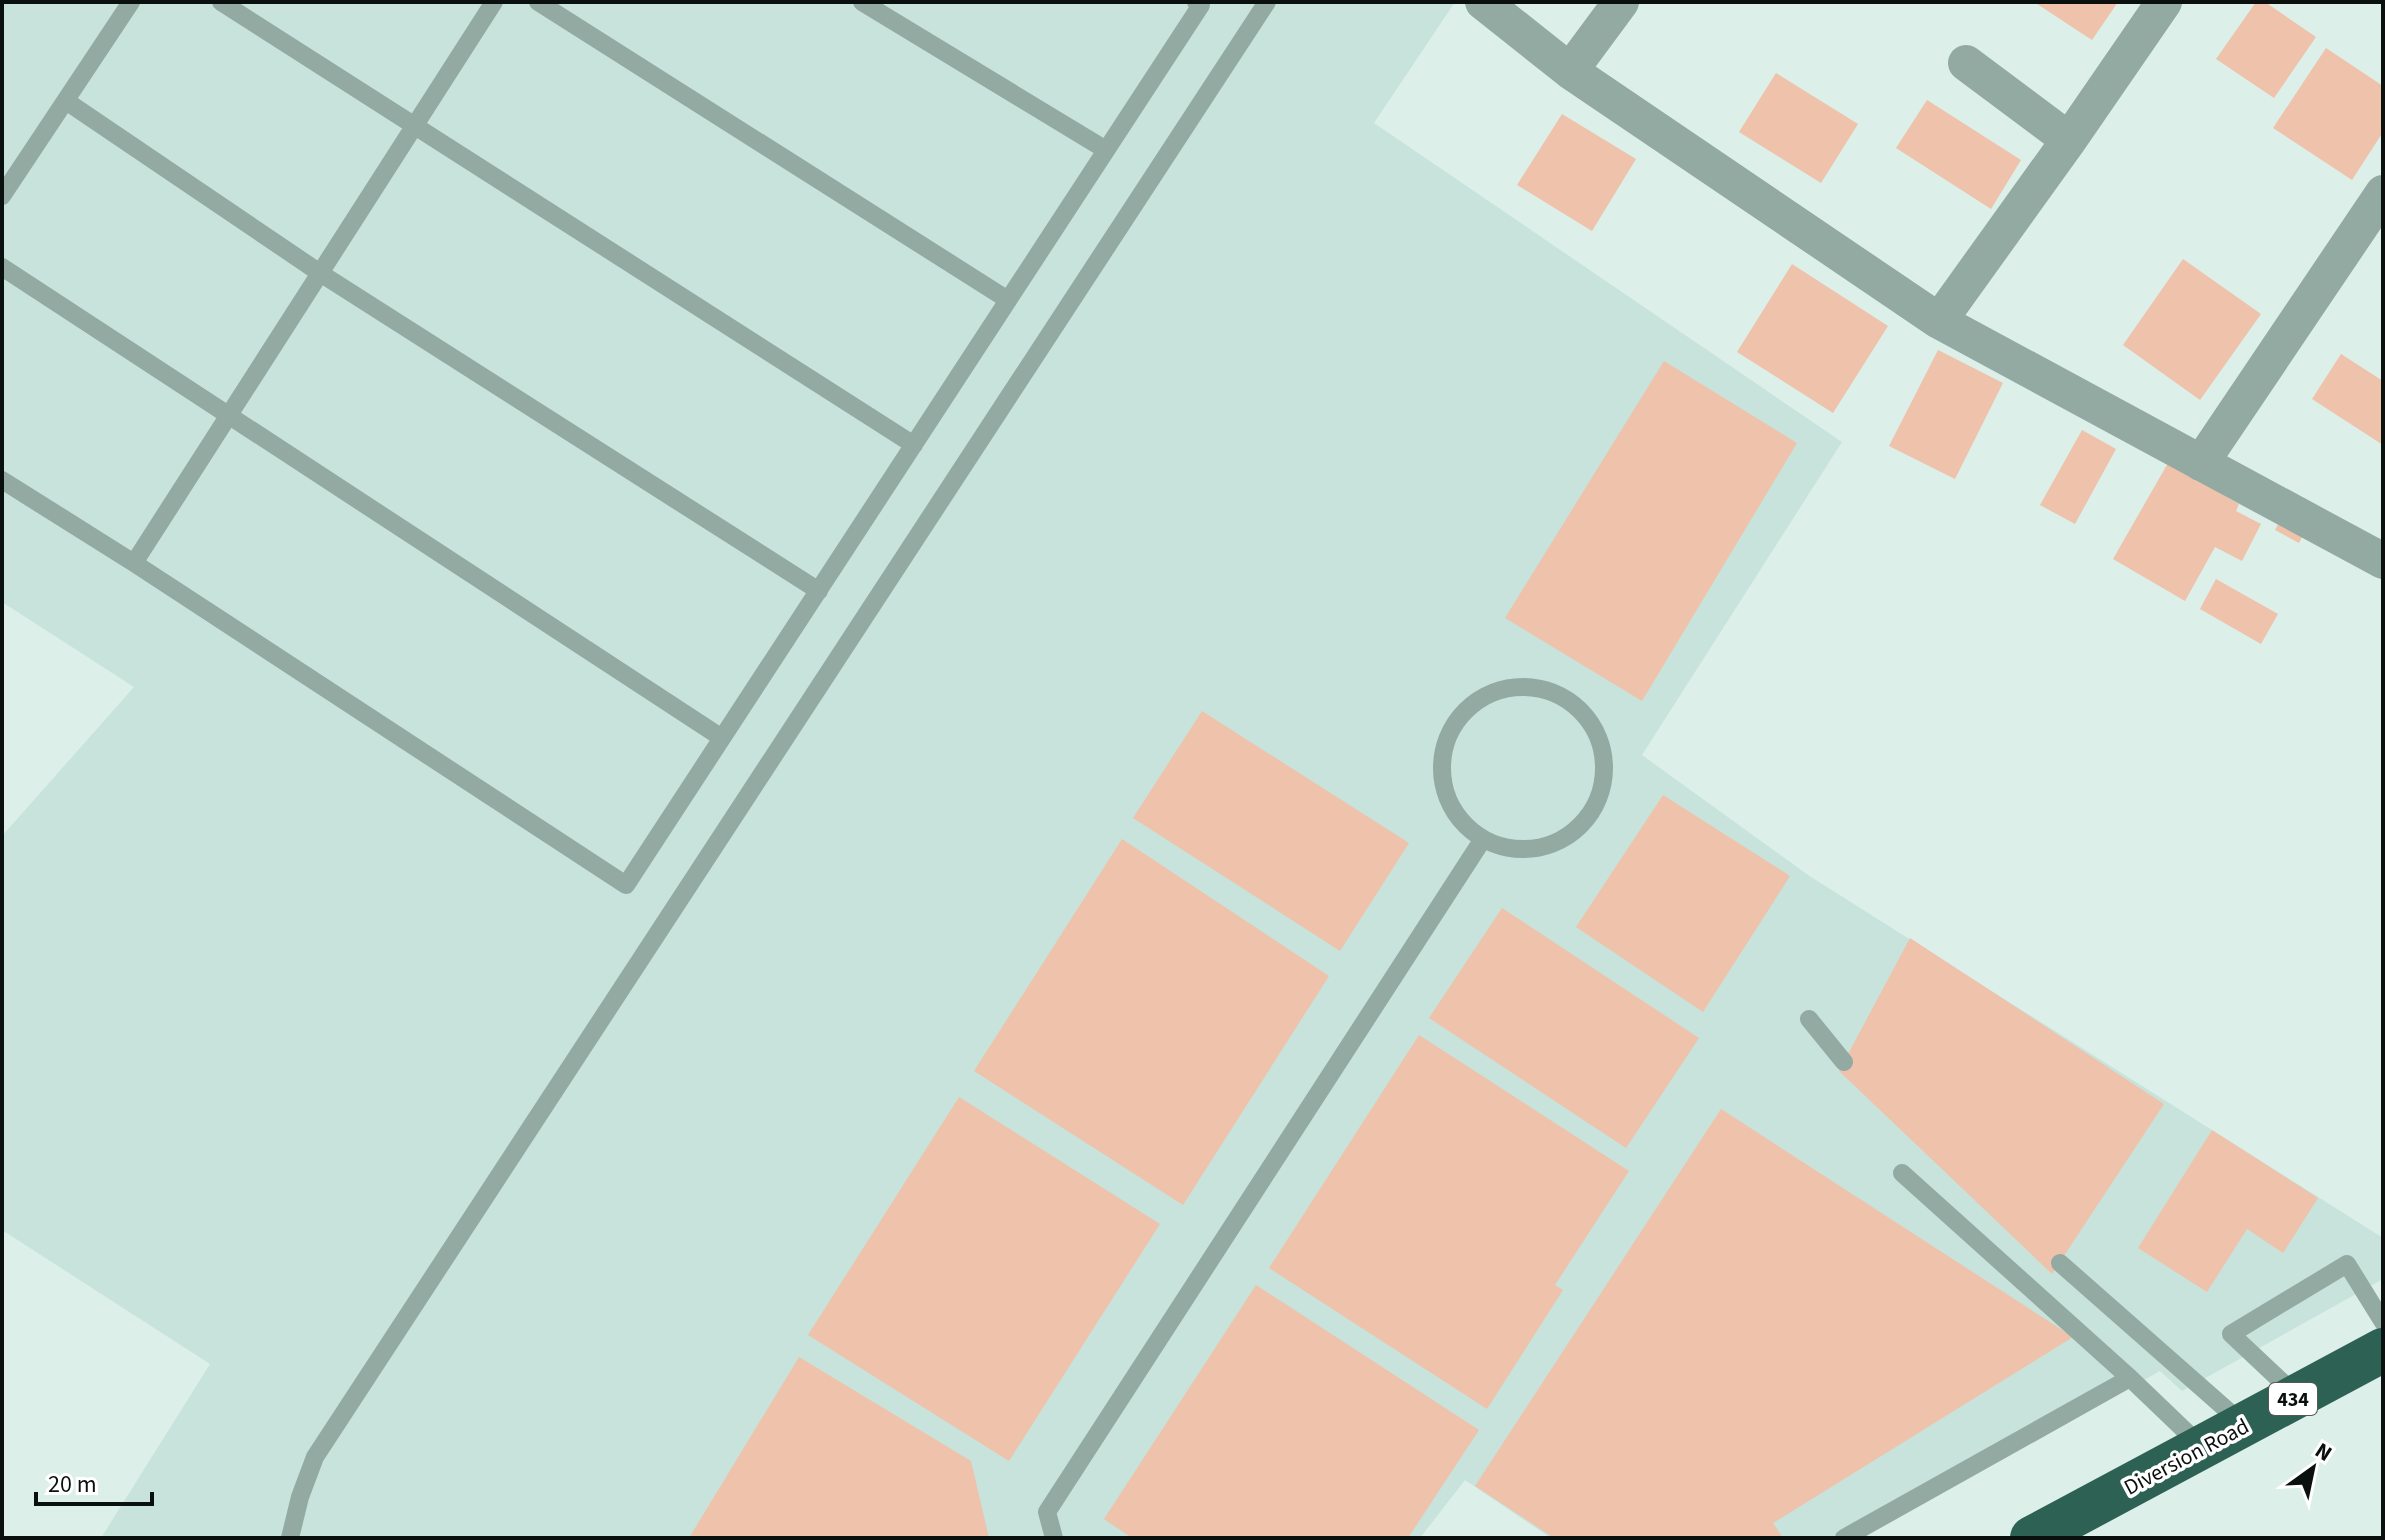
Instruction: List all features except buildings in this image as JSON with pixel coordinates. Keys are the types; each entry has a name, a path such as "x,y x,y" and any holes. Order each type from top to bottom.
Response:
{"highway":[{"name":"Diversion Road","path":"2032,1538 2383,1350"}],"street":[{"path":"1483,2 1570,71 1939,321 2383,561"},
{"path":"1570,71 1621,2"},
{"path":"1939,321 2164,2"},
{"path":"1966,63 2069,140"},
{"path":"2201,463 2383,193"}],"lane":[{"path":"2,196 131,2"},
{"path":"221,2 914,445"},
{"path":"134,563 494,2"},
{"path":"538,2 1008,300"},
{"path":"862,2 1106,150"},
{"path":"290,1538 300,1497 315,1457 1267,2"},
{"path":"2,480 626,885 1202,3"},
{"path":"66,101 320,273 819,591"},
{"path":"2,267 722,738"},
{"path":"1511,688 1547,690 1568,700 1585,716 1599,737 1605,763 1601,793 1586,821 1554,844 1530,850 1508,848 1483,839 1464,825 1450,805 1442,778 1444,750 1457,721 1485,696 1511,688"},
{"path":"1054,1538 1047,1512 1483,839"},
{"path":"1809,1019 1844,1062"},
{"path":"1902,1173 2203,1447"},
{"path":"2060,1263 2244,1425"},
{"path":"2297,1396 2231,1334 2347,1264 2383,1322"},
{"path":"1844,1538 2130,1378"}],"shaded area":[{"path":"2,2 1455,2 1374,123 1842,442 1642,755 1808,875 2383,1238 2383,1279 2182,1391 2160,1371 1863,1538 1551,1538 1465,1480 1420,1538 101,1538 210,1364 2,1230 2,836 134,687 2,602"}]}
